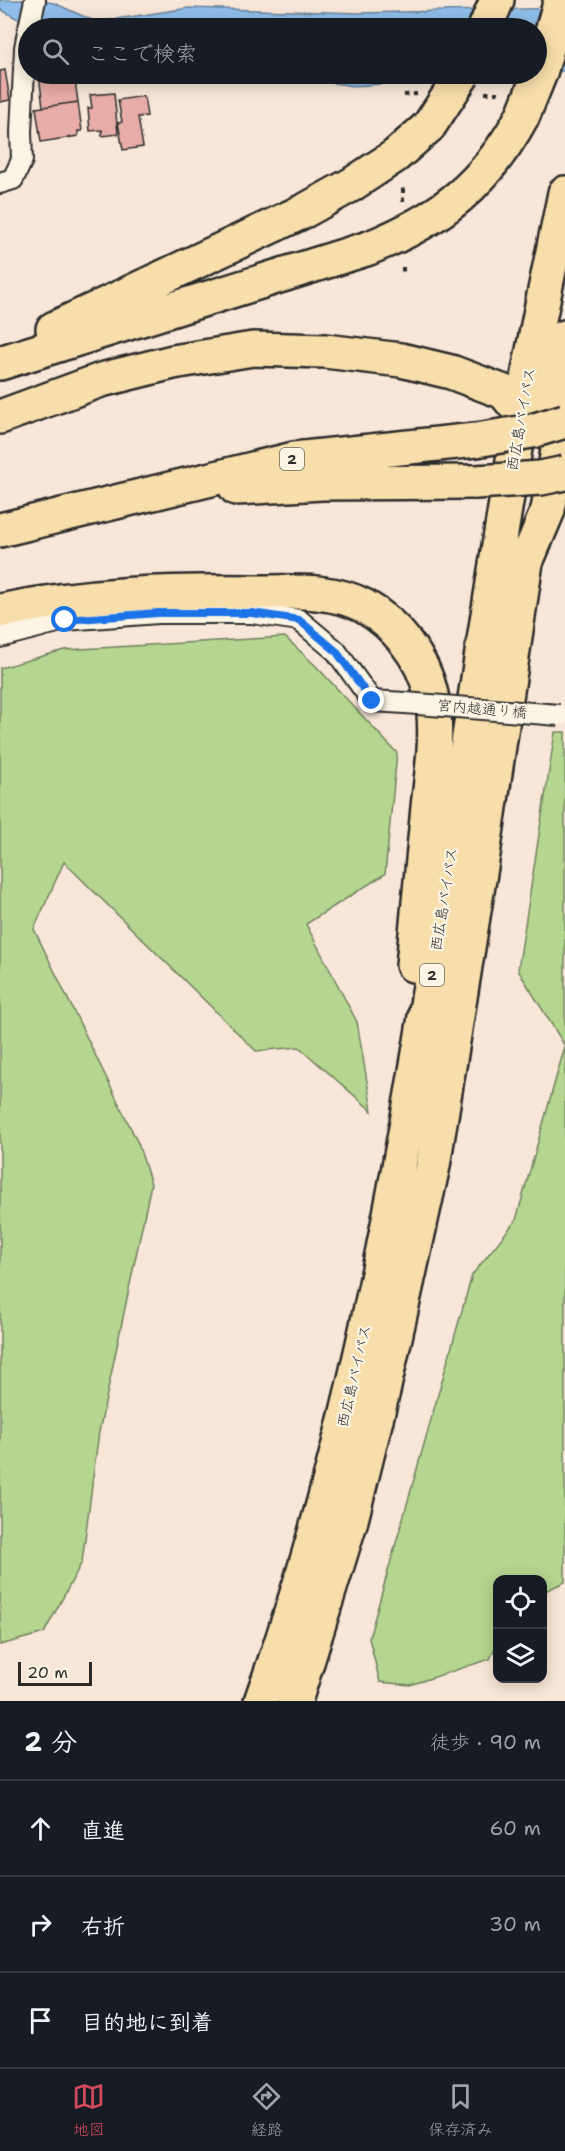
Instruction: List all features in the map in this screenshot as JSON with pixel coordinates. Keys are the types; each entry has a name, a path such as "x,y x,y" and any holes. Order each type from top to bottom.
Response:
{"highway":[{"path":"489,18 497,0"},
{"path":"547,49 561,0"},
{"path":"0,362 48,332 306,210 351,185 395,156 429,126 456,84"},
{"path":"0,362 369,248 403,235 434,217 463,194 489,168 510,139 536,84"},
{"name":"西広島バイパス","path":"261,1701 285,1636 327,1488 355,1375 401,1165 521,412 561,224 565,194"},
{"name":"2","path":"526,562 554,431 565,338"},
{"path":"0,417 101,380 173,362 253,349 326,351 400,360 451,372 504,392 521,412 554,431"},
{"name":"西広島バイパス","path":"295,1701 351,1520 384,1386 433,1166 484,848 526,562 548,510 565,408"},
{"name":"2","path":"0,530 294,459 476,440 532,431 554,431"},
{"path":"112,504 195,491 322,483 475,482 541,478 565,473"},
{"path":"0,610 86,597 147,592 277,592 339,597 363,605 382,618 414,653 424,674 418,699 435,742 393,1168 375,1282"}],"street":[{"path":"32,18 35,0"},
{"path":"0,183 13,178 22,160 21,132 24,84"},
{"name":"宮内越通り橋","path":"0,637 65,620 158,613 252,613 276,616 299,620 336,651 372,701 418,699 562,715"}],"path":[{"path":"403,208 404,176"},
{"path":"403,267 403,274"}],"green space":[{"path":"285,637 316,666 397,753 385,874 306,924 357,1022 372,1111 299,1047 256,1051 64,862 34,929 138,1143 151,1184 99,1432 82,1562 44,1633 0,1645 0,668 64,650"},
{"path":"555,732 565,732 565,1046 518,970"},
{"path":"565,1046 565,1582 547,1590 547,1575 493,1575 493,1653 490,1659 410,1685 380,1682 369,1638 472,1275 516,1220"}],"water":[{"path":"0,0 34,0 54,3 87,18 18,19 0,9"},
{"path":"189,8 361,13 565,8 565,71 547,72 547,18 123,18"},
{"path":"340,84 382,84 354,86"}],"building":[{"path":"5,70 10,100 0,102 0,71"},
{"path":"40,84 75,84 78,102 43,107"},
{"path":"114,93 118,134 102,136 102,130 90,131 88,108 92,108 90,95"},
{"path":"144,96 147,116 138,117 143,147 123,150 118,123 122,122 118,100"},
{"path":"78,102 82,131 78,131 78,136 41,142 36,108"}],"route":[{"path":"65,620 158,613 252,613 299,620 336,651 372,701"}]}
